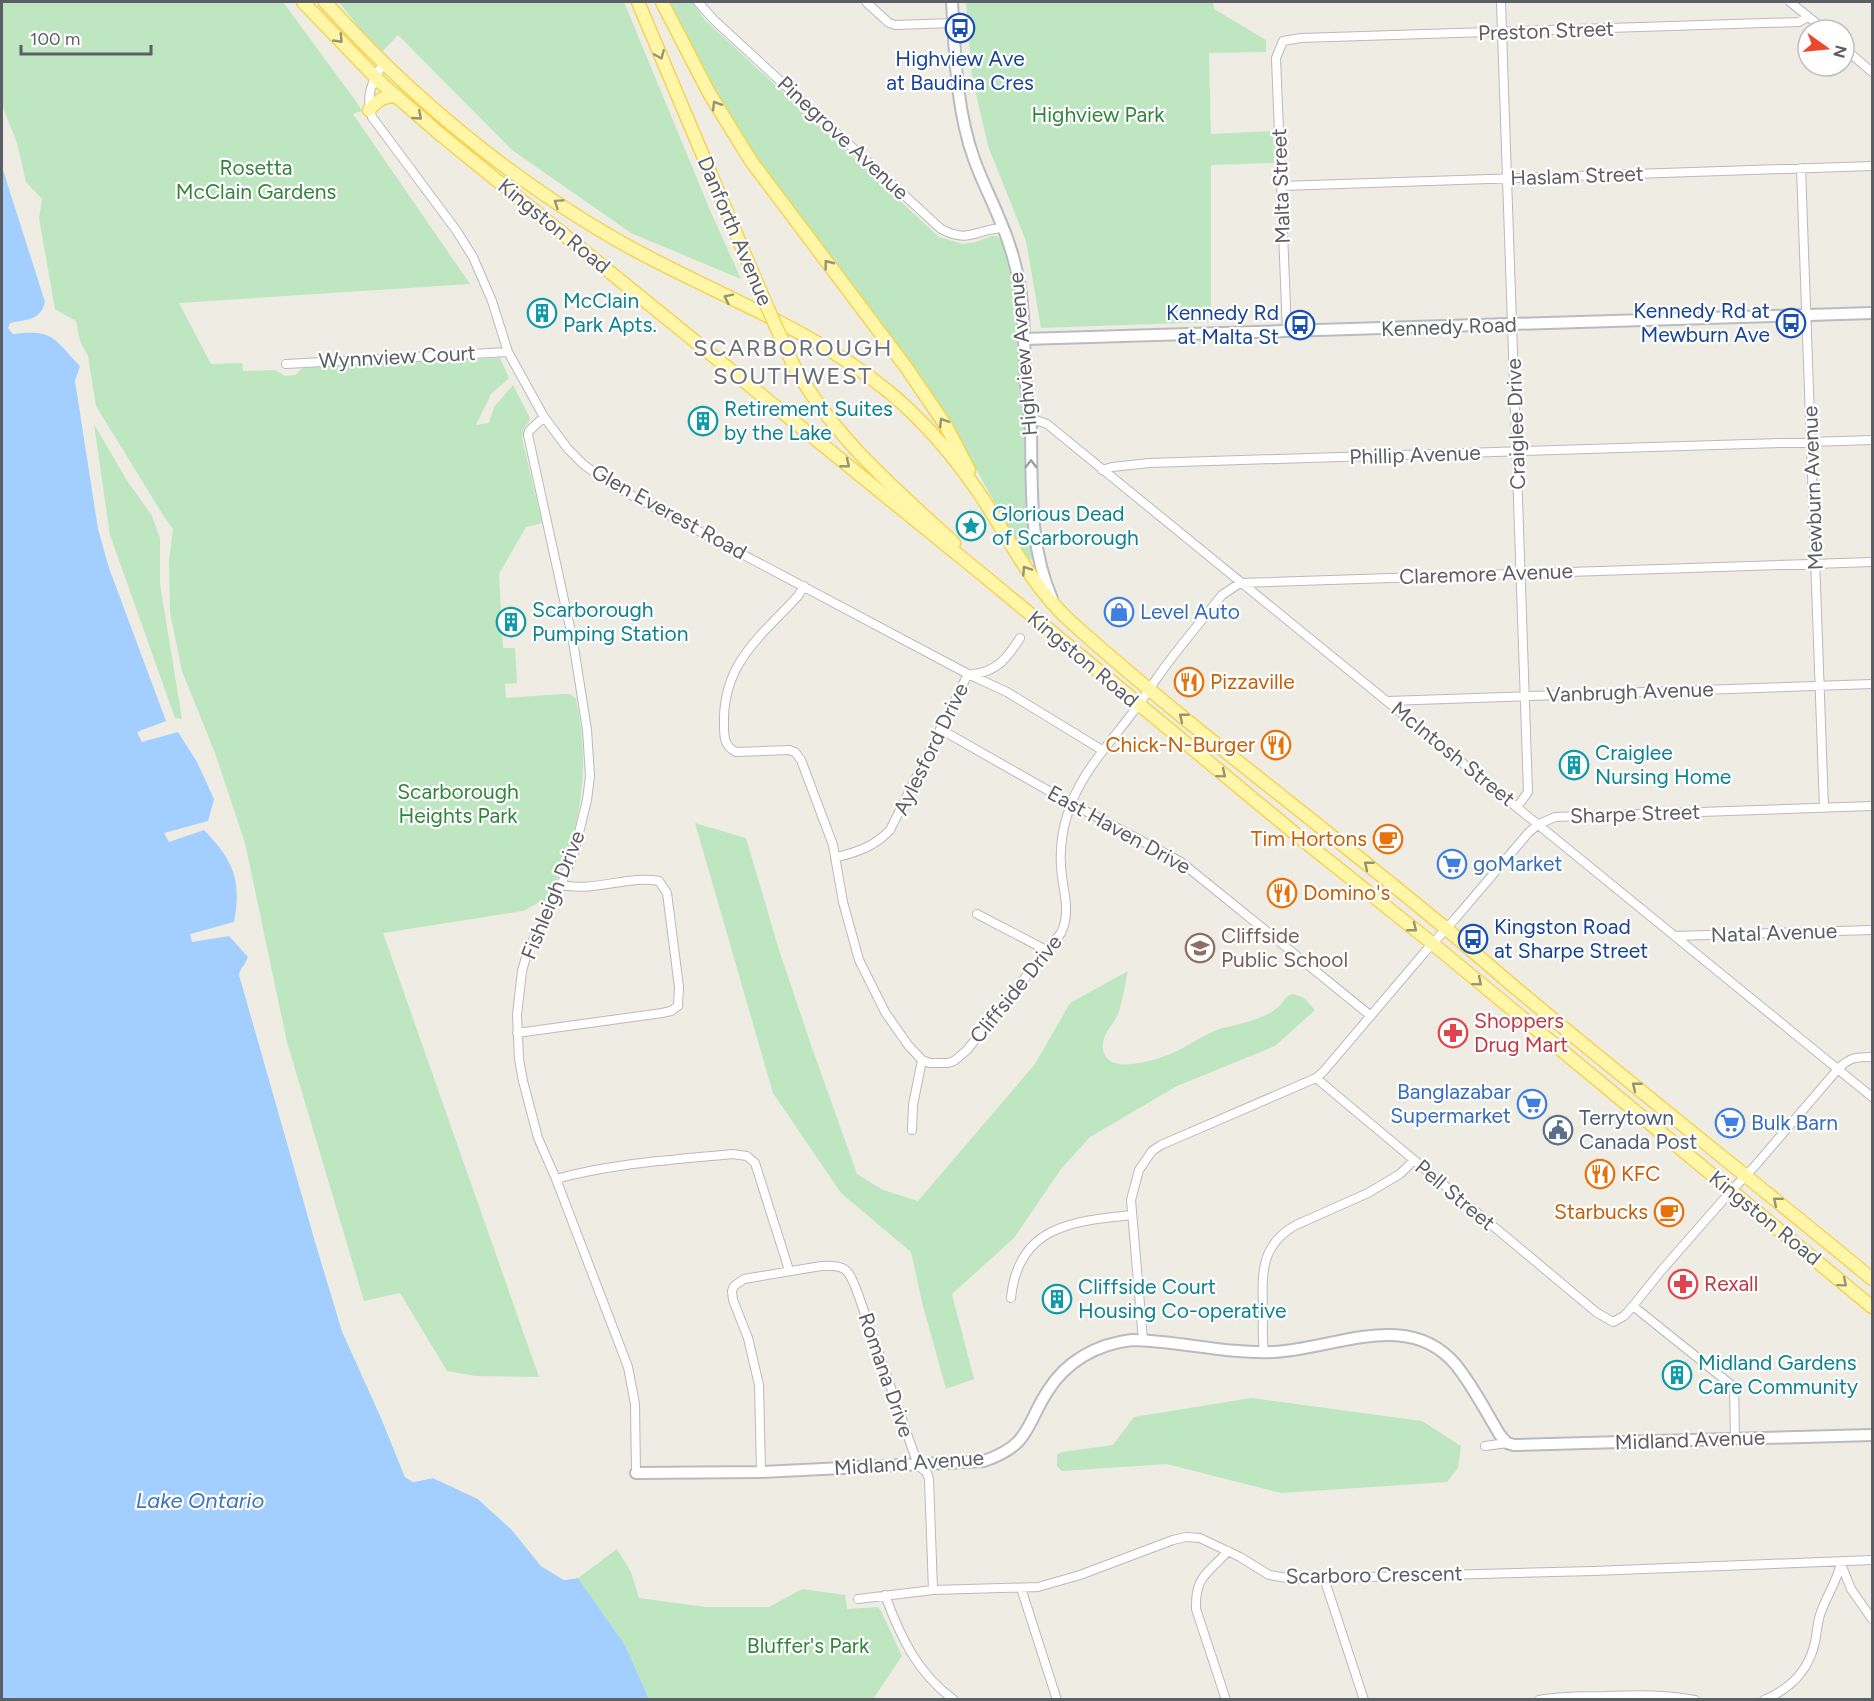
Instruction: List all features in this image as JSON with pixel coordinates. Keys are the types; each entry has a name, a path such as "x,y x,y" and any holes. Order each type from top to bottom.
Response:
{"main road":[{"name":"Kingston Road","path":"303,2 395,96 441,135 983,575 1872,1307"},
{"name":"Kingston Road","path":"325,2 383,64 459,131 522,179 566,209 650,258 836,353 892,394 933,433 979,492 1039,589 1066,617 1149,689 1446,929 1872,1279"},
{"name":"Danforth Avenue","path":"638,2 792,362 812,395 863,459 954,543 983,575"},
{"name":"Danforth Avenue","path":"662,2 688,56 731,130 772,191 927,396 963,457 979,492"},
{"path":"369,110 381,99 395,96"}],"street":[{"name":"Pinegrove Avenue","path":"699,2 714,20 941,229 958,237 973,236 993,228 1003,228"},
{"path":"866,2 889,23 895,25 953,23"},
{"name":"Highview Avenue","path":"952,2 957,81 968,141 1016,267 1030,418 1032,509 1044,581 1055,605"},
{"name":"Craiglee Drive","path":"1501,2 1528,792 1517,807"},
{"path":"1790,2 1808,17"},
{"name":"Preston Street","path":"1283,41 1301,38 1799,22 1808,17"},
{"name":"Malta Street","path":"1283,41 1276,58 1287,332"},
{"path":"1856,58 1872,72"},
{"path":"369,110 368,96 375,76 383,64"},
{"name":"Glen Everest Road","path":"369,110 375,124 456,230 473,256 492,301 508,352 544,417 568,449 585,465 607,481 968,674 1006,692 1102,750"},
{"name":"Haslam Street","path":"1282,186 1872,166"},
{"name":"Mewburn Avenue","path":"1801,168 1824,808"},
{"name":"Kennedy Road","path":"1024,339 1872,313"},
{"name":"Wynnview Court","path":"286,364 508,352"},
{"name":"Fishleigh Drive","path":"544,417 529,431 529,443 573,641 589,755 587,800 574,853 561,885 528,950 522,971 516,1015 519,1059 538,1138 628,1367 635,1404 636,1473"},
{"name":"McIntosh Street","path":"1030,418 1047,424 1872,1097"},
{"name":"Phillip Avenue","path":"1102,470 1149,463 1872,440"},
{"name":"Claremore Avenue","path":"1240,583 1872,562"},
{"path":"1149,689 1222,595 1240,583"},
{"path":"804,586 798,596 738,663 731,678 724,706 725,742 736,752 789,750 795,752 801,760 837,857 843,902 859,960 896,1029 922,1060 912,1130"},
{"name":"Aylesford Drive","path":"837,857 862,850 890,830 968,674 986,672 1001,664 1020,638"},
{"name":"Vanbrugh Avenue","path":"1388,701 1872,684"},
{"name":"Cliffside Drive","path":"922,1060 930,1063 948,1063 962,1055 1061,933 1067,903 1061,863 1062,841 1071,804 1086,772 1149,689"},
{"name":"East Haven Drive","path":"940,729 1071,804 1181,862 1371,1016"},
{"name":"Sharpe Street","path":"1316,1078 1330,1066 1529,832 1539,824 1555,817 1872,806"},
{"path":"517,1034 662,1013 678,1006 679,987 667,893 659,881 643,880 576,888 561,885"},
{"path":"977,914 1048,951"},
{"name":"Natal Avenue","path":"1675,936 1872,930"},
{"path":"1735,1439 1734,1387 1633,1306 1838,1069 1845,1062 1856,1057 1872,1057"},
{"path":"1143,1340 1131,1215 1131,1200 1139,1170 1152,1151 1178,1137 1316,1078"},
{"name":"Pell Street","path":"1316,1078 1596,1312 1613,1322 1624,1316 1633,1306"},
{"path":"556,1179 629,1165 732,1154 747,1156 755,1164 789,1270 744,1279 734,1286 732,1291 733,1300 748,1338 759,1385 760,1472"},
{"path":"1264,1352 1263,1267 1268,1252 1275,1242 1285,1232 1296,1226 1386,1183 1413,1161"},
{"path":"1011,1298 1012,1284 1018,1266 1030,1248 1040,1240 1061,1227 1080,1221 1131,1215"},
{"name":"Romana Drive","path":"789,1270 832,1265 844,1268 850,1274 918,1465 927,1473 929,1479 933,1590"},
{"name":"Midland Avenue","path":"636,1473 760,1472 968,1464 984,1461 1003,1454 1018,1442 1026,1433 1046,1393 1061,1373 1071,1365 1088,1353 1107,1345 1143,1340 1244,1352 1264,1352 1292,1350 1383,1334 1416,1337 1443,1352 1458,1367 1507,1443"},
{"name":"Midland Avenue","path":"1485,1446 1507,1443 1551,1445 1872,1435"},
{"name":"Scarboro Crescent","path":"858,1599 933,1590 1021,1588 1056,1583 1186,1537 1200,1538 1280,1578 1841,1563 1872,1560"},
{"path":"1226,1700 1196,1609 1196,1594 1199,1583 1206,1573 1228,1551"},
{"path":"1841,1563 1851,1589 1872,1618"},
{"path":"1764,1700 1794,1682 1807,1664 1815,1642 1819,1617 1838,1578 1841,1563"},
{"path":"1324,1578 1364,1700"},
{"path":"1021,1588 1056,1700"},
{"path":"885,1594 907,1648 920,1669 954,1700"},
{"path":"1539,1700 1555,1697 1645,1695 1678,1696 1695,1700"}],"green space":[{"path":"2,2 283,2 355,100 362,111 353,114 470,284 179,303 211,364 242,363 243,371 275,370 285,376 295,375 306,365 500,358 509,378 491,394 476,425 489,423 494,407 513,385 529,416 530,420 524,428 522,438 542,523 526,527 499,574 503,648 515,648 517,683 505,684 506,698 570,694 576,699 581,726 583,778 575,829 558,878 546,903 540,902 523,911 383,933 539,1377 476,1376 447,1371 400,1293 364,1301 287,1042 245,843 215,753 182,671 170,612 169,561 173,529 96,406 88,356 80,341 76,321 55,309 39,218 42,199 26,182 17,143 2,105"},
{"path":"339,2 624,2 741,279 631,233 512,150 398,35 381,53"},
{"path":"668,2 692,2 705,20 939,237 963,244 991,236 997,236 1002,241 1017,313 1019,396 1026,414 1027,440 1024,451 1029,536 1034,559 1029,560 1014,536 928,388 793,210 738,130 706,76"},
{"name":"Highview Park","path":"966,2 1213,2 1214,9 1266,40 1266,52 1209,53 1211,134 1273,131 1274,163 1211,165 1211,322 1041,328 1026,241 988,146 972,76"},
{"path":"94,424 126,479 152,516 160,538 160,584 182,719 175,718 110,535"},
{"path":"695,823 746,838 779,950 857,1174 883,1190 918,1201 1035,1064 1070,1003 1128,971 1119,1011 1103,1043 1106,1057 1122,1064 1157,1059 1214,1031 1264,1016 1271,1013 1292,994 1303,997 1315,1010 1275,1046 1177,1086 1090,1137 1061,1169 1014,1238 952,1294 974,1379 946,1389 911,1252 841,1193 773,1093"},
{"path":"1251,1398 1422,1421 1461,1446 1458,1468 1447,1482 1281,1493 1167,1464 1062,1471 1057,1466 1057,1455 1062,1452 1113,1445 1134,1417"},
{"name":"Bluffer's Park","path":"617,1549 631,1572 639,1598 706,1607 769,1607 802,1589 845,1595 847,1609 878,1607 902,1656 873,1699 649,1699 625,1645 578,1578"}],"water":[{"name":"Lake Ontario","path":"2,167 45,302 36,316 10,323 8,328 13,334 37,333 52,338 80,366 75,381 98,529 109,568 166,721 137,732 142,742 178,732 197,762 214,799 208,821 164,833 169,842 204,830 222,851 236,882 234,922 190,934 192,942 229,936 248,957 239,975 342,1331 405,1477 413,1482 433,1478 478,1499 512,1530 541,1566 564,1580 578,1578 625,1645 649,1699 2,1699"}],"pier":[{"path":"247,964 242,975 345,1330 407,1475 413,1479 434,1475 480,1496 514,1528 543,1563 565,1577 577,1575 578,1578 564,1580 541,1566 512,1530 478,1499 433,1478 413,1482 405,1477 342,1331 239,974 242,967"}],"place":[{"name":"Highview Ave at Baudina Cres","path":"960,28"},
{"name":"McClain Park Apts.","path":"542,313"},
{"name":"Kennedy Rd at Mewburn Ave","path":"1791,323"},
{"name":"Kennedy Rd at Malta St","path":"1300,325"},
{"name":"Retirement Suites by the Lake","path":"703,421"},
{"name":"Glorious Dead of Scarborough","path":"971,526"},
{"name":"Level Auto","path":"1119,612"},
{"name":"Scarborough Pumping Station","path":"511,622"},
{"name":"Pizzaville","path":"1189,682"},
{"name":"Chick-N-Burger","path":"1276,745"},
{"name":"Craiglee Nursing Home","path":"1574,765"},
{"name":"Tim Hortons","path":"1388,839"},
{"name":"goMarket","path":"1452,864"},
{"name":"Domino's","path":"1282,893"},
{"name":"Kingston Road at Sharpe Street","path":"1473,939"},
{"name":"Cliffside Public School","path":"1200,948"},
{"name":"Shoppers Drug Mart","path":"1453,1033"},
{"name":"Banglazabar Supermarket","path":"1532,1104"},
{"name":"Bulk Barn","path":"1730,1123"},
{"name":"Terrytown Canada Post","path":"1558,1130"},
{"name":"KFC","path":"1600,1174"},
{"name":"Starbucks","path":"1669,1212"},
{"name":"Rexall","path":"1683,1284"},
{"name":"Cliffside Court Housing Co-operative","path":"1057,1299"},
{"name":"Midland Gardens Care Community","path":"1677,1375"}],"district":[{"name":"SCARBOROUGH SOUTHWEST","path":"793,362"}],"park label":[{"name":"Rosetta McClain Gardens","path":"256,180"},
{"name":"Scarborough Heights Park","path":"458,804"}]}
